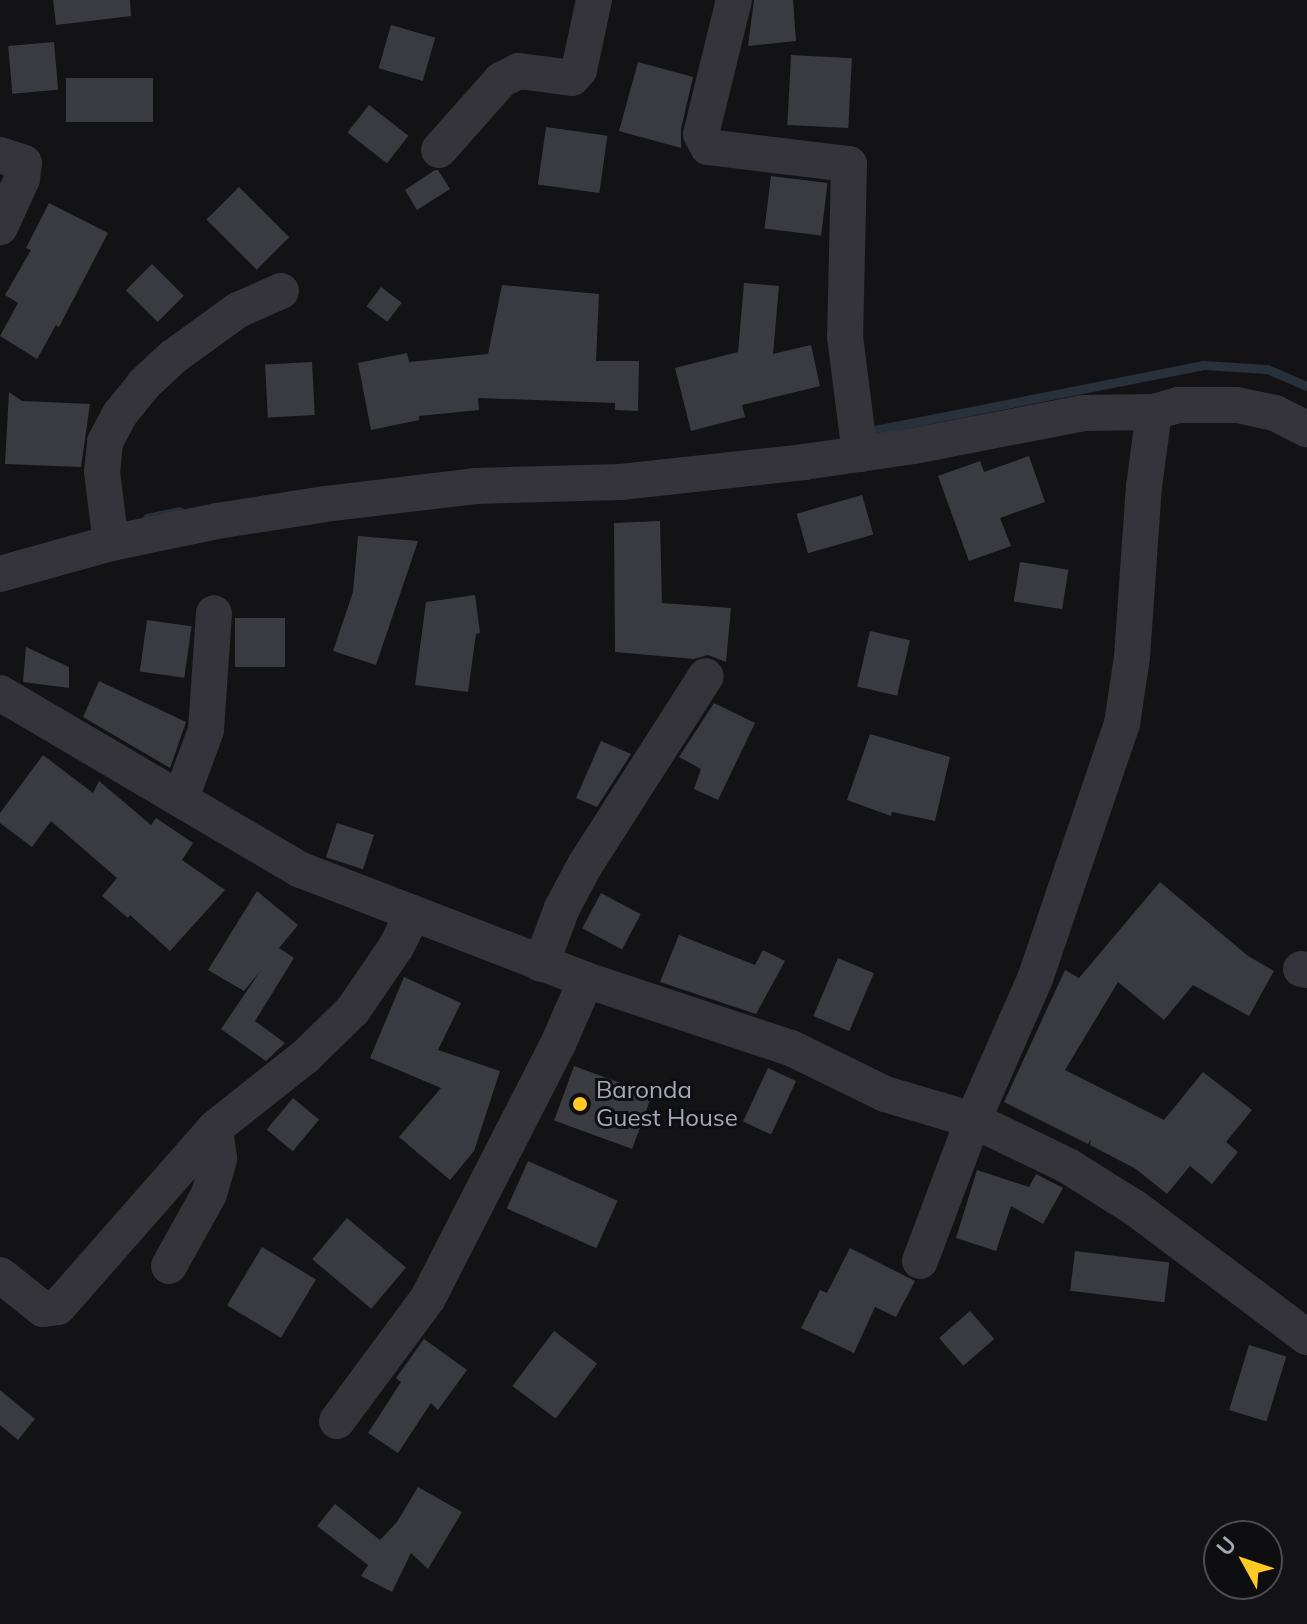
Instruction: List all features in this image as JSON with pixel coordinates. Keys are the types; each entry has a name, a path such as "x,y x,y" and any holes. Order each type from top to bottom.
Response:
{"street":[{"path":"439,150 501,80 519,71 572,78 579,70 594,0"},
{"path":"734,0 704,109 701,134 708,147 849,164 845,337 860,449"},
{"path":"0,155 24,163 22,179 0,227"},
{"path":"108,518 105,442 144,384 173,357 238,310 281,291"},
{"path":"0,574 108,518 217,521 433,490 621,482 860,449 1084,413 1154,412 1178,405 1237,405 1275,413 1307,429"},
{"path":"920,1261 973,1120 1035,979 1122,724 1132,657 1144,487 1154,412"},
{"path":"181,798 206,730 214,613"},
{"path":"541,964 562,908 592,854 706,676"},
{"path":"0,693 301,870 541,964 791,1048 885,1094 973,1120 1068,1166 1135,1208 1307,1337"},
{"path":"0,1275 43,1309 58,1307 215,1128 307,1055 353,1010 396,947 412,915"},
{"path":"337,1421 428,1298 558,1044 586,980"},
{"path":"169,1266 209,1194 219,1158 215,1128"}],"building":[{"path":"53,0 130,0 131,16 56,25"},
{"path":"754,0 793,0 796,41 748,46"},
{"path":"391,25 435,38 423,81 379,68"},
{"path":"54,42 58,90 12,94 8,46"},
{"path":"791,55 852,58 848,128 787,125"},
{"path":"638,62 693,77 681,129 681,148 619,131"},
{"path":"66,78 153,78 153,122 66,122"},
{"path":"369,105 408,136 387,163 347,133"},
{"path":"546,127 607,136 599,193 538,184"},
{"path":"435,170 450,189 417,210 405,190"},
{"path":"771,176 828,183 821,236 765,229"},
{"path":"239,187 289,237 257,270 206,220"},
{"path":"49,203 108,233 59,327 56,325 37,359 0,336 18,303 5,295 31,250 26,248"},
{"path":"152,264 184,296 158,322 126,290"},
{"path":"744,283 779,286 773,354 811,345 820,386 742,405 745,417 691,431 675,368 738,352"},
{"path":"502,285 599,294 596,361 639,361 638,411 615,410 615,403 478,398 479,410 419,416 419,420 371,430 358,363 407,353 409,362 488,354"},
{"path":"381,287 402,303 387,322 367,306"},
{"path":"312,362 315,415 268,417 265,364"},
{"path":"9,392 22,401 90,404 81,467 5,464"},
{"path":"1029,456 1045,502 1000,518 1011,546 969,561 938,476 980,461 984,472"},
{"path":"862,495 873,534 808,553 797,514"},
{"path":"660,521 662,603 731,608 726,662 708,655 694,659 615,652 614,523"},
{"path":"358,536 418,541 376,665 333,651 353,592"},
{"path":"1020,562 1068,570 1062,609 1014,602"},
{"path":"475,595 480,633 476,634 468,692 415,685 426,602"},
{"path":"235,618 285,618 285,667 235,667"},
{"path":"147,620 192,626 184,678 140,671"},
{"path":"870,631 910,640 897,696 857,687"},
{"path":"26,647 69,667 69,688 23,682"},
{"path":"99,681 186,722 170,768 83,717"},
{"path":"714,703 755,723 718,800 694,789 701,769 679,757"},
{"path":"870,734 950,757 935,821 892,812 891,816 847,800"},
{"path":"601,741 631,754 597,807 576,798"},
{"path":"43,755 93,793 99,781 151,825 156,818 193,843 182,860 225,890 170,951 130,915 128,918 102,896 117,878 51,821 32,847 0,823 0,813"},
{"path":"337,823 374,835 363,869 326,857"},
{"path":"1160,882 1248,956 1274,971 1249,1016 1193,985 1164,1020 1118,982 1065,1070 1164,1120 1203,1072 1252,1110 1226,1142 1238,1152 1212,1184 1190,1166 1167,1194 1136,1169 1090,1145 1091,1139 1088,1144 1004,1102 1065,970 1079,978"},
{"path":"257,891 298,925 279,948 294,958 255,1021 285,1043 266,1061 221,1029 261,970 244,991 208,970"},
{"path":"601,893 641,914 622,949 582,928"},
{"path":"679,935 755,965 763,950 785,961 756,1014 660,982"},
{"path":"838,958 874,973 849,1031 813,1016"},
{"path":"404,977 461,1003 438,1050 500,1071 474,1151 450,1180 399,1137 441,1088 370,1058"},
{"path":"574,1066 652,1094 632,1149 554,1121"},
{"path":"768,1068 796,1081 771,1135 743,1121"},
{"path":"293,1098 319,1120 293,1151 267,1129"},
{"path":"528,1161 618,1201 596,1248 507,1209"},
{"path":"977,1170 1029,1187 1036,1174 1063,1188 1043,1224 1011,1206 996,1251 956,1238"},
{"path":"347,1218 406,1267 371,1309 312,1259"},
{"path":"262,1247 316,1279 281,1338 227,1305"},
{"path":"850,1248 915,1281 896,1317 875,1307 854,1353 801,1328 820,1290 827,1293"},
{"path":"1075,1251 1169,1263 1164,1302 1070,1291"},
{"path":"970,1311 994,1339 963,1366 939,1338"},
{"path":"554,1331 597,1363 556,1419 512,1386"},
{"path":"424,1339 467,1370 438,1410 431,1403 398,1453 368,1433 401,1382 396,1378"},
{"path":"1249,1345 1286,1356 1266,1421 1229,1410"},
{"path":"0,1390 35,1419 18,1440 0,1425"},
{"path":"418,1487 462,1512 428,1569 411,1553 392,1592 361,1576 368,1565 317,1526 335,1504 380,1540 397,1522"}],"waterway":[{"path":"865,432 1203,365 1267,369 1307,386"},
{"path":"147,518 179,511"}],"place":[{"name":"Baronda Guest House","path":"580,1104"}]}
